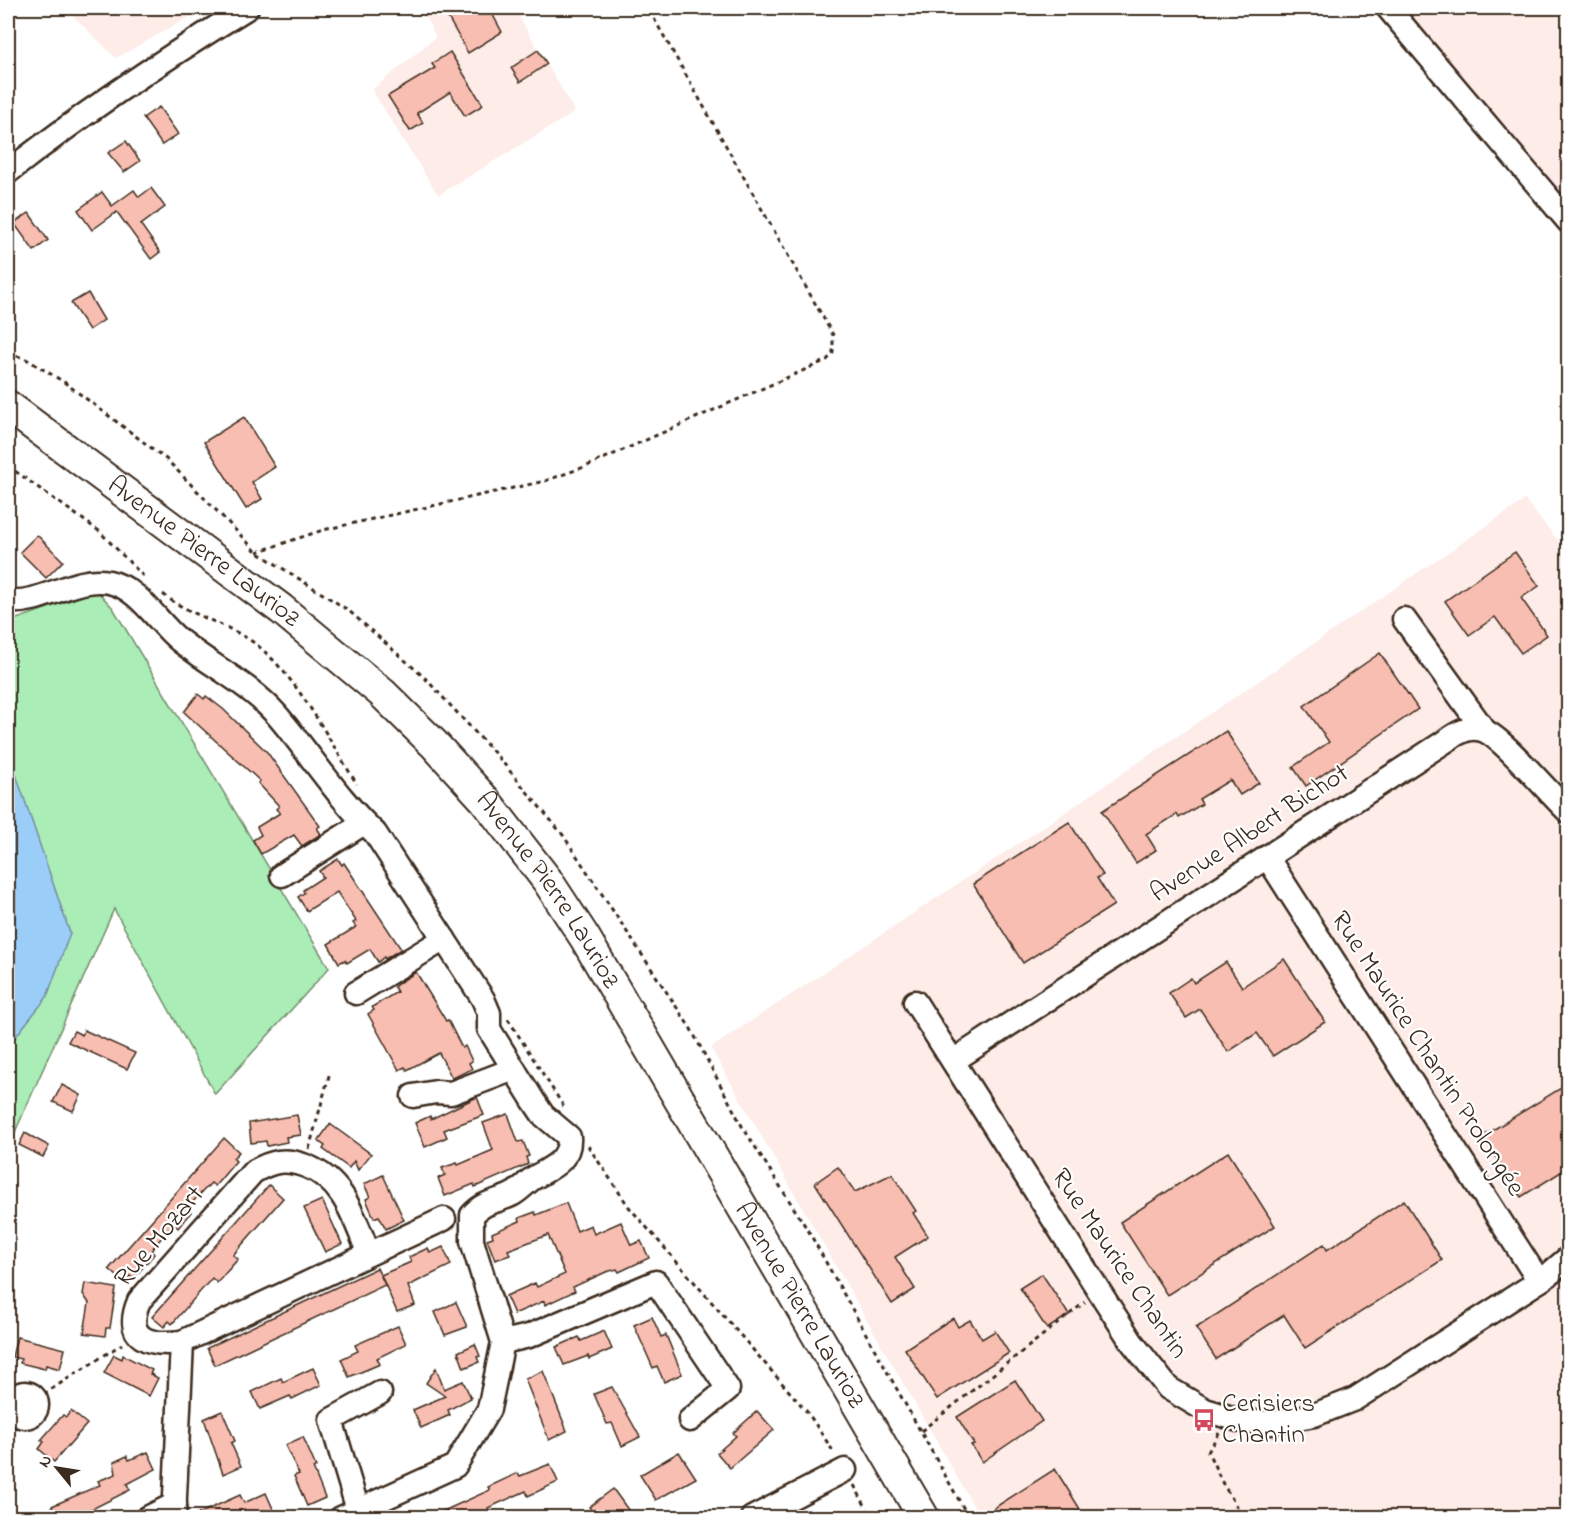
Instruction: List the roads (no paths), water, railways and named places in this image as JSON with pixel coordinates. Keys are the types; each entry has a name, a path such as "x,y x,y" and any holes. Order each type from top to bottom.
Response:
{"main road":[{"name":"Avenue Pierre Laurioz","path":"8,406 322,641 403,712 485,800 547,880 585,938 924,1518"}],"street":[{"path":"8,172 80,116 166,58 247,8"},
{"path":"1388,8 1569,221"},
{"path":"8,601 24,601 88,582 110,582 123,588 142,602 178,639 274,712 364,823 375,833 483,999 489,1013 489,1029 543,1115 570,1137 570,1148 563,1159 551,1169 529,1181 515,1193 482,1205 472,1215 472,1241 503,1342 489,1409 455,1466 350,1514 331,1420 380,1393"},
{"path":"1404,619 1484,730 1569,811"},
{"name":"Avenue Albert Bichot","path":"953,1061 1455,735 1469,728 1484,730"},
{"path":"282,875 364,823"},
{"name":"Rue Maurice Chantin Prolongée","path":"1267,857 1539,1281"},
{"path":"356,993 444,939"},
{"name":"Rue Maurice Chantin","path":"915,1002 1131,1341 1168,1388 1205,1410 1242,1421 1271,1423 1314,1415 1355,1399 1539,1281 1569,1258"},
{"path":"413,1096 436,1092 451,1093 514,1069"},
{"name":"Rue Mozart","path":"182,1342 158,1344 140,1335 132,1317 139,1301 253,1172 270,1162 292,1161 331,1179 346,1200 369,1254"},
{"path":"147,1518 175,1511 182,1342 444,1219"},
{"path":"503,1342 529,1336 656,1282 728,1389 690,1420"},
{"path":"752,1518 845,1470"}],"water":[{"path":"8,751 70,933 47,997 8,1046"}],"place":[{"name":"Cerisiers Chantin","path":"1204,1420"}]}
